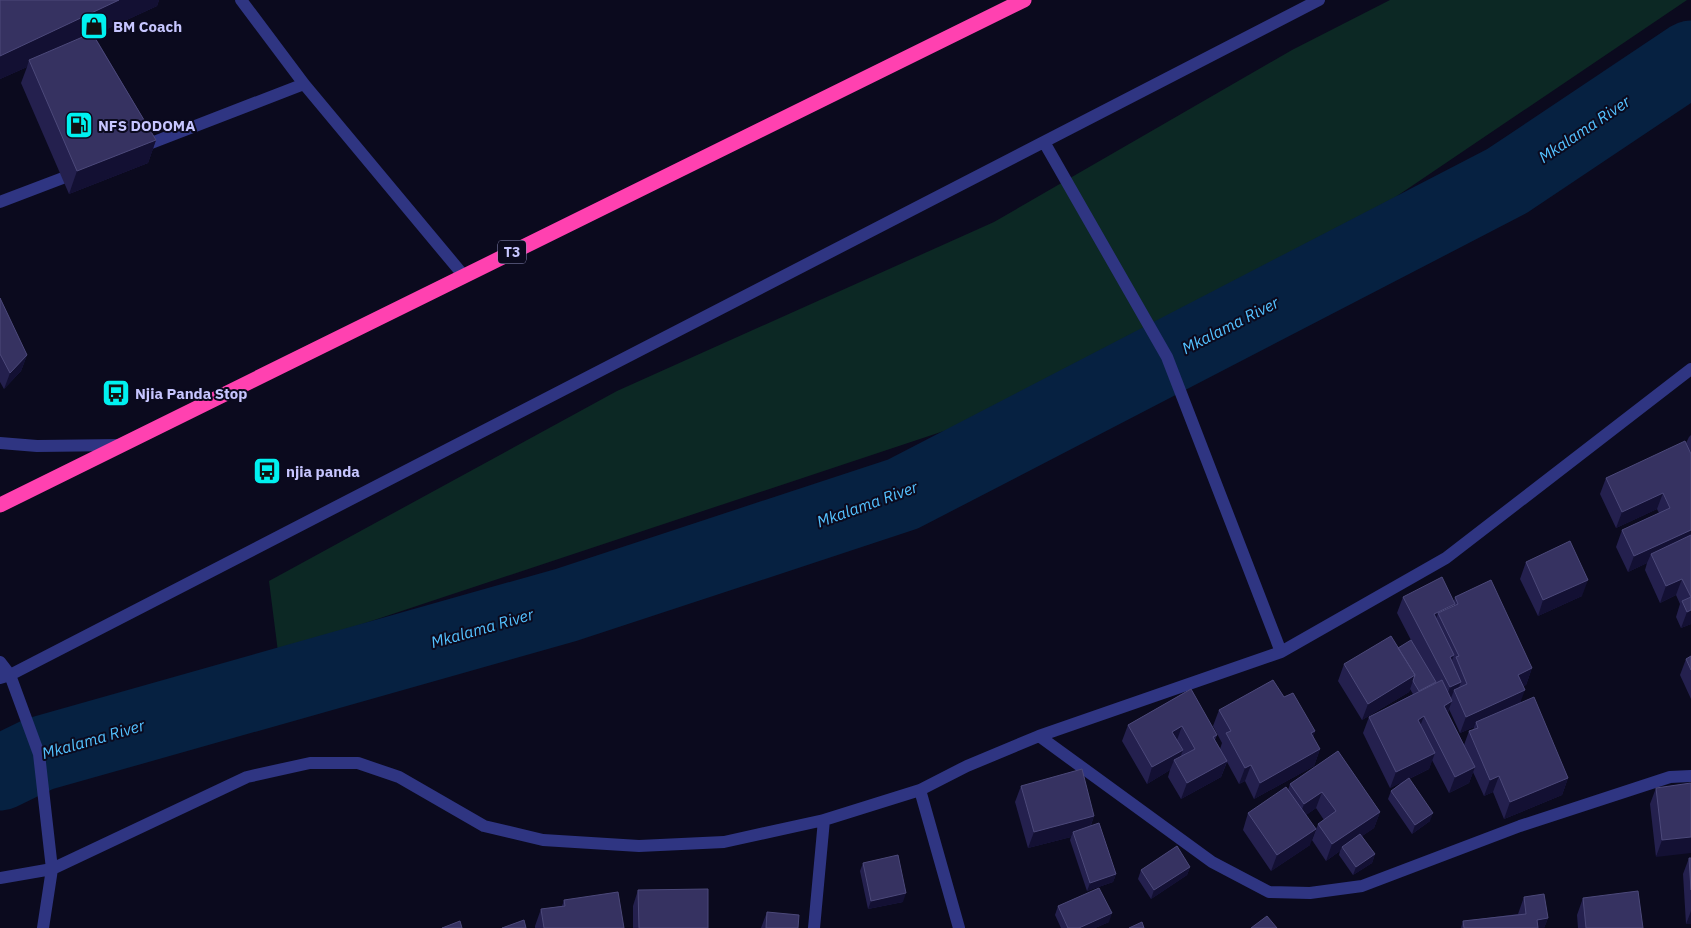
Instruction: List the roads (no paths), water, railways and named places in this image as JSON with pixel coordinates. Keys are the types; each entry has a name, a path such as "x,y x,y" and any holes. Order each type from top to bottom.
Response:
{"highway":[{"name":"T3","path":"0,505 1024,0"}],"street":[{"path":"241,0 304,84 464,276"},
{"path":"5,677 1319,0"},
{"path":"129,152 304,84"},
{"path":"1044,142 1167,357 1280,652"},
{"path":"0,202 83,170"},
{"path":"0,878 52,869 247,777 310,763 358,763 399,777 484,826 543,840 640,846 724,842 824,820 920,790 967,766 1039,736 1280,652 1446,558 1691,369"},
{"path":"0,442 37,446 122,445"},
{"path":"0,662 39,754 52,869 43,928"},
{"path":"1039,736 1212,862 1270,892 1310,893 1362,886 1520,826 1670,777 1691,776"},
{"path":"920,790 958,928"},
{"path":"814,928 824,820"}],"waterway":[{"name":"Mkalama River","path":"0,773 39,754 566,605 903,494 1507,181 1691,58"}],"place":[{"name":"BM Coach","path":"94,26"},
{"name":"NFS DODOMA","path":"79,125"},
{"name":"Njia Panda Stop","path":"116,393"},
{"name":"njia panda","path":"267,471"}]}
